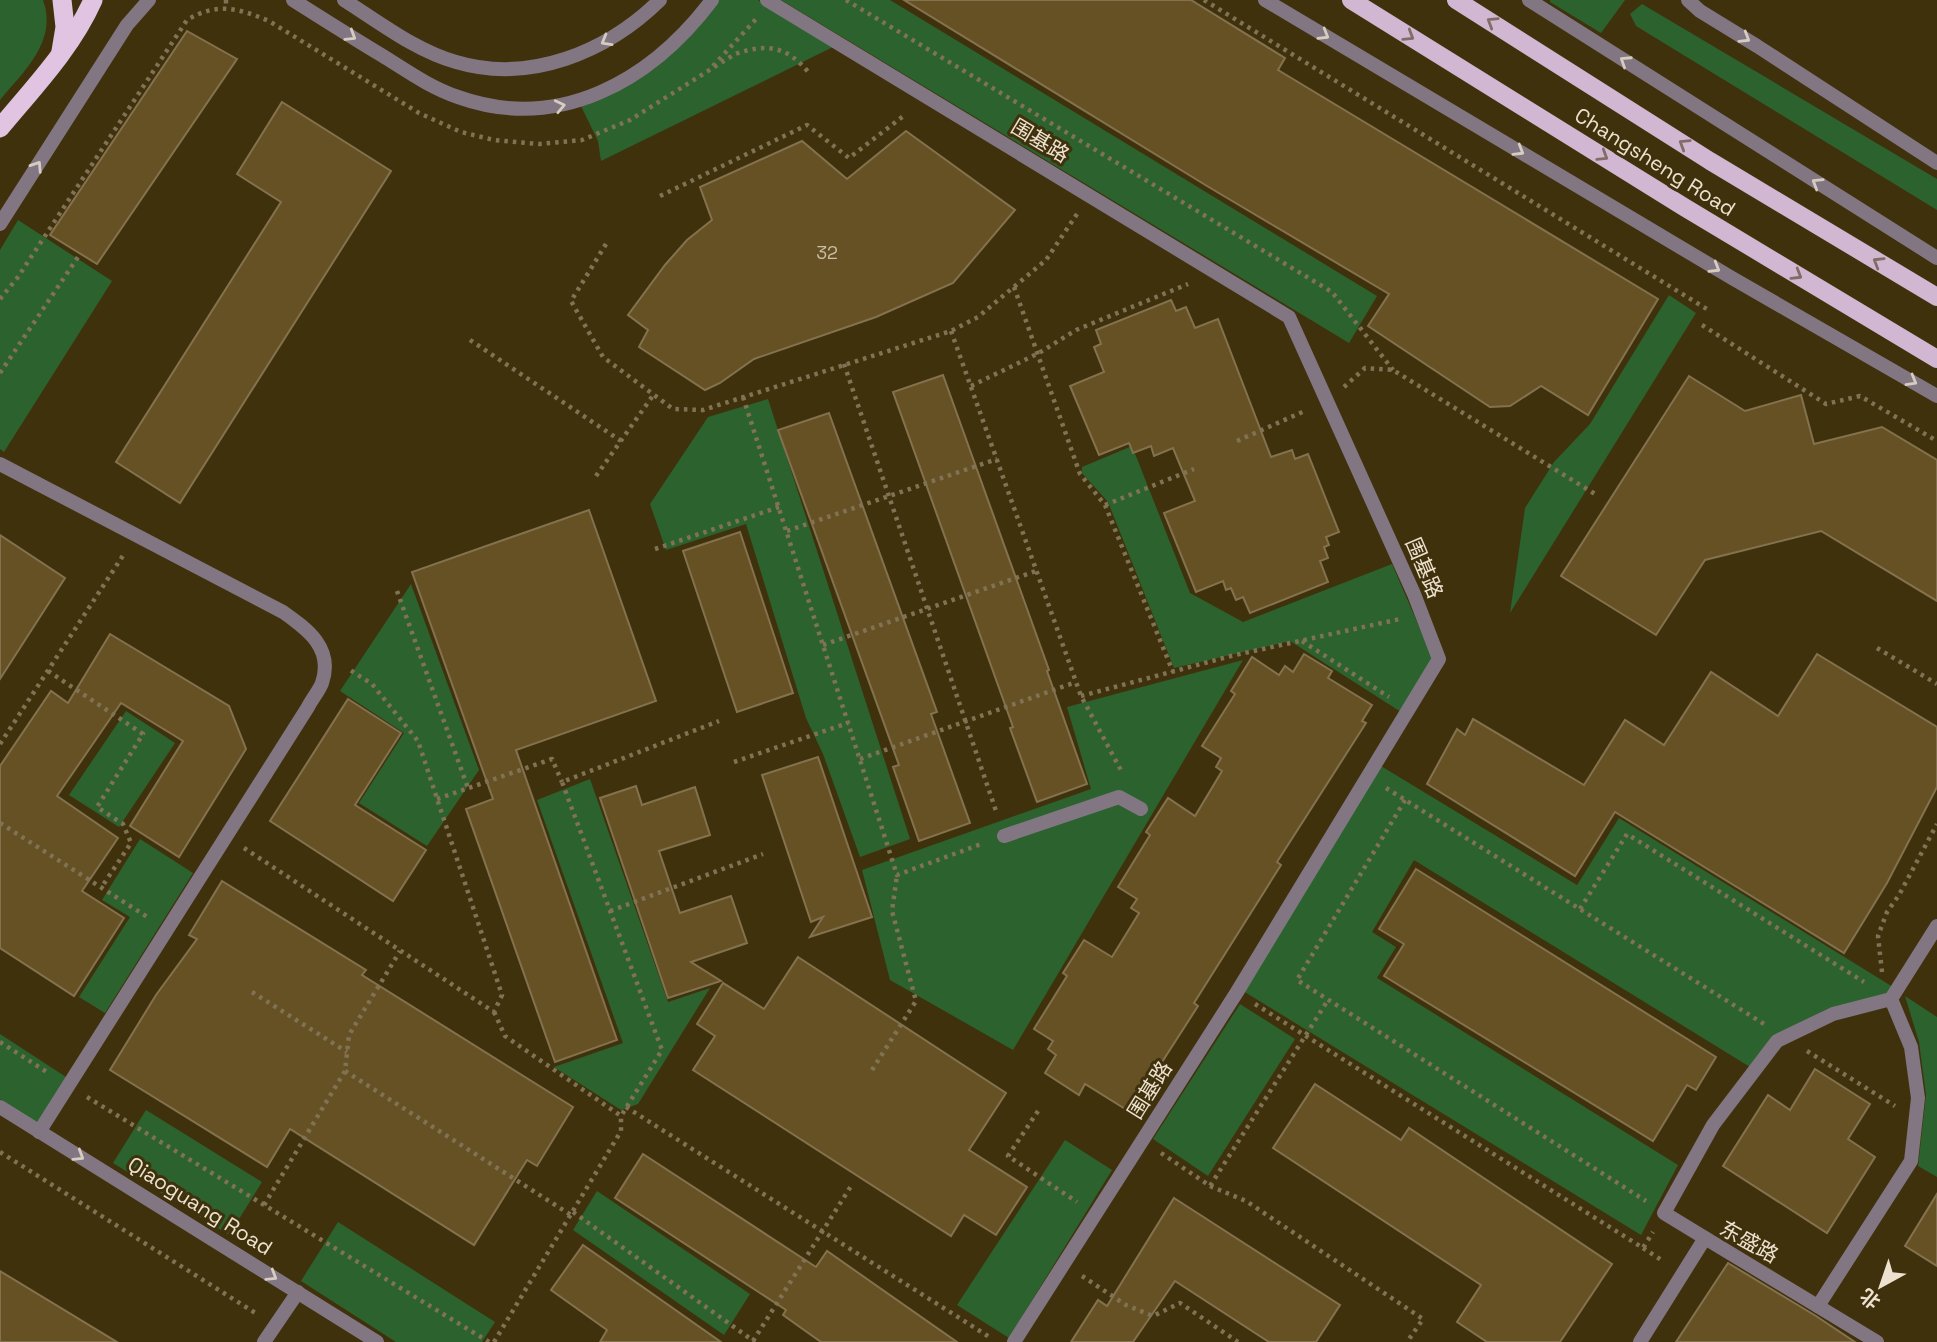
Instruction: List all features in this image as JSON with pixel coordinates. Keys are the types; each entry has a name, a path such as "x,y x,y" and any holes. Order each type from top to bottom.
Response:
{"highway":[{"path":"59,59 65,27 62,0"},
{"path":"0,128 59,59 93,0"}],"main road":[{"name":"Changsheng Road","path":"1352,0 1684,207 1937,359"},
{"name":"Changsheng Road","path":"1456,0 1710,161 1937,297"}],"street":[{"path":"0,224 127,25 149,0"},
{"path":"293,0 419,79 457,97 503,109 542,109 575,102 622,83 663,54 697,20 712,0"},
{"path":"344,0 414,44 456,62 505,71 538,67 587,52 625,29 660,0"},
{"name":"围基路","path":"768,0 1289,317 1439,659 1237,992 1014,1342"},
{"path":"1265,0 1732,278 1937,396"},
{"path":"1529,0 1937,258"},
{"path":"1689,0 1700,11 1937,163"},
{"path":"0,464 283,612 306,629 320,644 325,663 322,682 39,1132"},
{"path":"1004,836 1119,797 1141,809"},
{"path":"1705,1238 1664,1213 1713,1125 1777,1041 1833,1014 1891,999 1937,926"},
{"path":"1818,1306 1911,1160 1918,1098 1911,1047 1891,999"},
{"name":"Qiaoguang Road","path":"0,1107 377,1342"},
{"name":"东盛路","path":"1640,1342 1705,1238 1877,1342"},
{"path":"264,1342 298,1292"}],"path":[{"path":"226,0 226,8"},
{"path":"703,75 751,27 768,0"},
{"path":"846,0 1332,292 1393,370 1595,494"},
{"path":"1204,0 1710,311"},
{"path":"0,299 18,276 187,20 198,14 226,8 269,21 419,113 461,132 494,140 539,144 582,140 631,120 735,54 753,48 774,48 793,56 809,73"},
{"path":"660,196 807,125 849,158 906,114"},
{"path":"606,244 571,301 603,357 673,408 703,410 951,331 978,317 1045,260 1090,196"},
{"path":"0,373 80,254"},
{"path":"971,386 1039,353 1076,330 1183,284 1228,279"},
{"path":"1014,286 1080,474 1105,505 1172,672"},
{"path":"1702,325 1826,404 1860,396 1937,441"},
{"path":"951,331 1081,696 1141,809"},
{"path":"470,340 621,441"},
{"path":"844,365 1004,836 897,875"},
{"path":"1237,441 1328,401 1365,368 1393,370"},
{"path":"596,476 654,394"},
{"path":"743,397 897,875 892,911 916,1001 872,1070"},
{"path":"786,531 997,459"},
{"path":"1105,505 1194,469"},
{"path":"655,549 779,508"},
{"path":"0,744 136,535"},
{"path":"823,645 1036,571"},
{"path":"397,591 468,788"},
{"path":"1081,696 1302,641 1397,621 1420,611"},
{"path":"1302,641 1408,709"},
{"path":"1877,648 1937,684"},
{"path":"343,666 372,684 418,741 502,995 494,1012"},
{"path":"48,671 143,734 97,807 123,824 131,843 102,888"},
{"path":"860,759 1076,682"},
{"path":"562,782 719,721"},
{"path":"734,762 848,723"},
{"path":"0,1042 491,1342 621,1131 621,1116 662,1050 552,759 437,799"},
{"path":"1367,777 1915,1119"},
{"path":"1237,992 1643,1248 1664,1213 1297,980 1405,800"},
{"path":"0,823 167,929"},
{"path":"1891,999 1879,964 1878,936 1887,912 1937,824"},
{"path":"1580,909 1627,834 1891,999"},
{"path":"226,837 494,1012 505,1036 621,1116"},
{"path":"610,911 763,854"},
{"path":"264,1205 345,1071 349,1035 400,951"},
{"path":"252,992 347,1052"},
{"path":"1210,1186 1328,1000"},
{"path":"345,1071 572,1213 754,1341 853,1182"},
{"path":"626,1107 998,1342"},
{"path":"1038,1111 1008,1156 1096,1214"},
{"path":"1143,1140 1210,1186 1246,1200 1423,1319 1408,1342"},
{"path":"0,1152 275,1325"},
{"path":"1064,1264 1126,1305 1153,1316 1180,1303 1238,1342"}],"green space":[{"path":"0,0 43,0 46,29 36,54 0,100"},
{"path":"718,0 758,0 833,47 601,161 598,141 580,104 623,85 658,64 688,37"},
{"path":"781,0 890,0 1377,296 1349,343"},
{"path":"1550,0 1625,0 1601,33"},
{"path":"1642,4 1937,179 1937,210 1636,26 1630,14"},
{"path":"18,220 112,281 4,452 0,449 0,250"},
{"path":"1669,295 1696,313 1510,613 1525,508 1554,462 1590,424"},
{"path":"768,399 910,839 860,857 823,754 806,718 746,524 666,550 650,504 708,417"},
{"path":"1132,446 1190,593 1243,622 1392,564 1433,659 1401,712 1290,641 1174,668 1108,502 1082,473 1082,467"},
{"path":"411,584 479,770 427,846 359,803 404,733 340,691"},
{"path":"1243,660 1013,1050 890,980 862,870 1091,789 1067,707"},
{"path":"126,711 175,743 119,827 69,795"},
{"path":"1381,766 1577,885 1619,818 1893,987 1889,995 1827,1009 1772,1037 1750,1067 1414,860 1372,932 1396,947 1377,978 1678,1165 1641,1235 1243,991"},
{"path":"590,779 668,1002 710,988 638,1104 621,1110 554,1067 623,1043 537,800"},
{"path":"140,839 193,873 105,1013 79,997 130,917 102,900"},
{"path":"1905,996 1937,1017 1937,1177 1918,1166 1926,1095 1919,1042"},
{"path":"1240,1004 1295,1039 1208,1176 1153,1139"},
{"path":"0,1034 66,1077 38,1124 0,1099"},
{"path":"146,1110 262,1182 229,1235 113,1163"},
{"path":"1065,1140 1112,1170 1009,1338 957,1305"},
{"path":"597,1191 750,1294 724,1335 573,1230"},
{"path":"338,1222 495,1322 482,1342 396,1342 301,1281"}],"building":[{"path":"904,0 1191,0 1285,58 1278,70 1658,299 1588,415 1541,386 1510,406 1490,407 1368,326 1389,294"},
{"path":"187,31 237,59 97,264 50,235"},
{"path":"282,102 391,171 180,503 116,462 281,202 237,174"},
{"path":"906,131 1015,210 953,283 876,317 754,359 720,383 705,390 639,347 648,330 628,315 687,240 712,220 700,187 802,141 847,179"},
{"path":"1171,300 1176,311 1186,307 1195,328 1218,319 1271,457 1292,450 1295,459 1308,454 1339,532 1326,537 1329,545 1324,547 1328,558 1320,561 1328,582 1250,613 1243,597 1236,600 1231,588 1226,590 1223,581 1196,592 1164,513 1195,501 1173,448 1154,456 1151,446 1133,453 1129,443 1099,455 1070,386 1104,372 1094,347 1101,344 1096,330"},
{"path":"943,375 1087,784 1037,802 1010,728 1013,727 893,392"},
{"path":"1689,376 1745,411 1801,395 1814,444 1882,427 1937,460 1937,601 1821,531 1705,560 1656,635 1561,576"},
{"path":"829,413 937,712 931,714 970,823 919,841 893,767 899,765 778,430"},
{"path":"589,510 656,701 516,750 617,1040 555,1062 466,809 493,799 412,572"},
{"path":"740,532 793,693 737,712 683,551"},
{"path":"0,535 65,578 0,679"},
{"path":"110,634 229,706 246,749 179,857 130,826 183,741 121,703 57,796 118,838 82,891 124,918 74,996 0,948 0,766 51,691 68,703"},
{"path":"1304,654 1332,671 1328,678 1372,705 1362,721 1366,723 1277,862 1281,865 1194,1003 1198,1006 1130,1112 1085,1084 1079,1095 1045,1073 1056,1055 1048,1049 1053,1041 1034,1029 1067,976 1063,973 1084,940 1112,957 1139,913 1131,908 1137,899 1118,887 1150,835 1146,832 1168,798 1195,816 1222,771 1216,767 1221,758 1202,746 1235,694 1231,691 1252,657 1279,675 1285,666 1293,672"},
{"path":"1817,654 1937,727 1937,787 1887,883 1844,953 1615,812 1575,876 1427,784 1457,729 1465,735 1473,719 1584,785 1625,720 1664,745 1711,672 1778,716"},
{"path":"348,699 401,733 355,805 426,850 393,901 270,821"},
{"path":"818,757 872,917 810,937 823,917 811,922 762,775"},
{"path":"636,786 642,805 695,787 710,835 659,851 680,913 731,896 747,943 691,962 721,981 668,998 600,798"},
{"path":"1416,869 1716,1057 1696,1090 1687,1085 1653,1141 1384,976 1404,944 1379,929"},
{"path":"222,881 366,970 362,975 573,1107 537,1166 527,1160 474,1245 290,1129 267,1167 110,1070 156,995 197,939 189,935"},
{"path":"798,957 1006,1093 969,1150 1027,1187 996,1235 964,1215 951,1236 693,1070 715,1036 697,1024 723,983 764,1009"},
{"path":"1815,1069 1870,1104 1848,1139 1875,1157 1827,1233 1723,1166 1768,1095 1790,1110"},
{"path":"1315,1084 1401,1140 1409,1128 1612,1264 1560,1342 1487,1342 1457,1322 1481,1285 1273,1148"},
{"path":"643,1154 816,1267 827,1251 957,1342 821,1342 783,1315 786,1310 615,1198"},
{"path":"1937,1194 1937,1266 1905,1246"},
{"path":"1174,1198 1340,1305 1316,1342 1269,1342 1175,1281 1133,1342 1071,1342 1098,1300 1107,1306"},
{"path":"583,1245 721,1342 600,1342 607,1330 551,1290"},
{"path":"1728,1263 1816,1316 1855,1342 1676,1342"},
{"path":"0,1271 117,1342 0,1342"}]}
